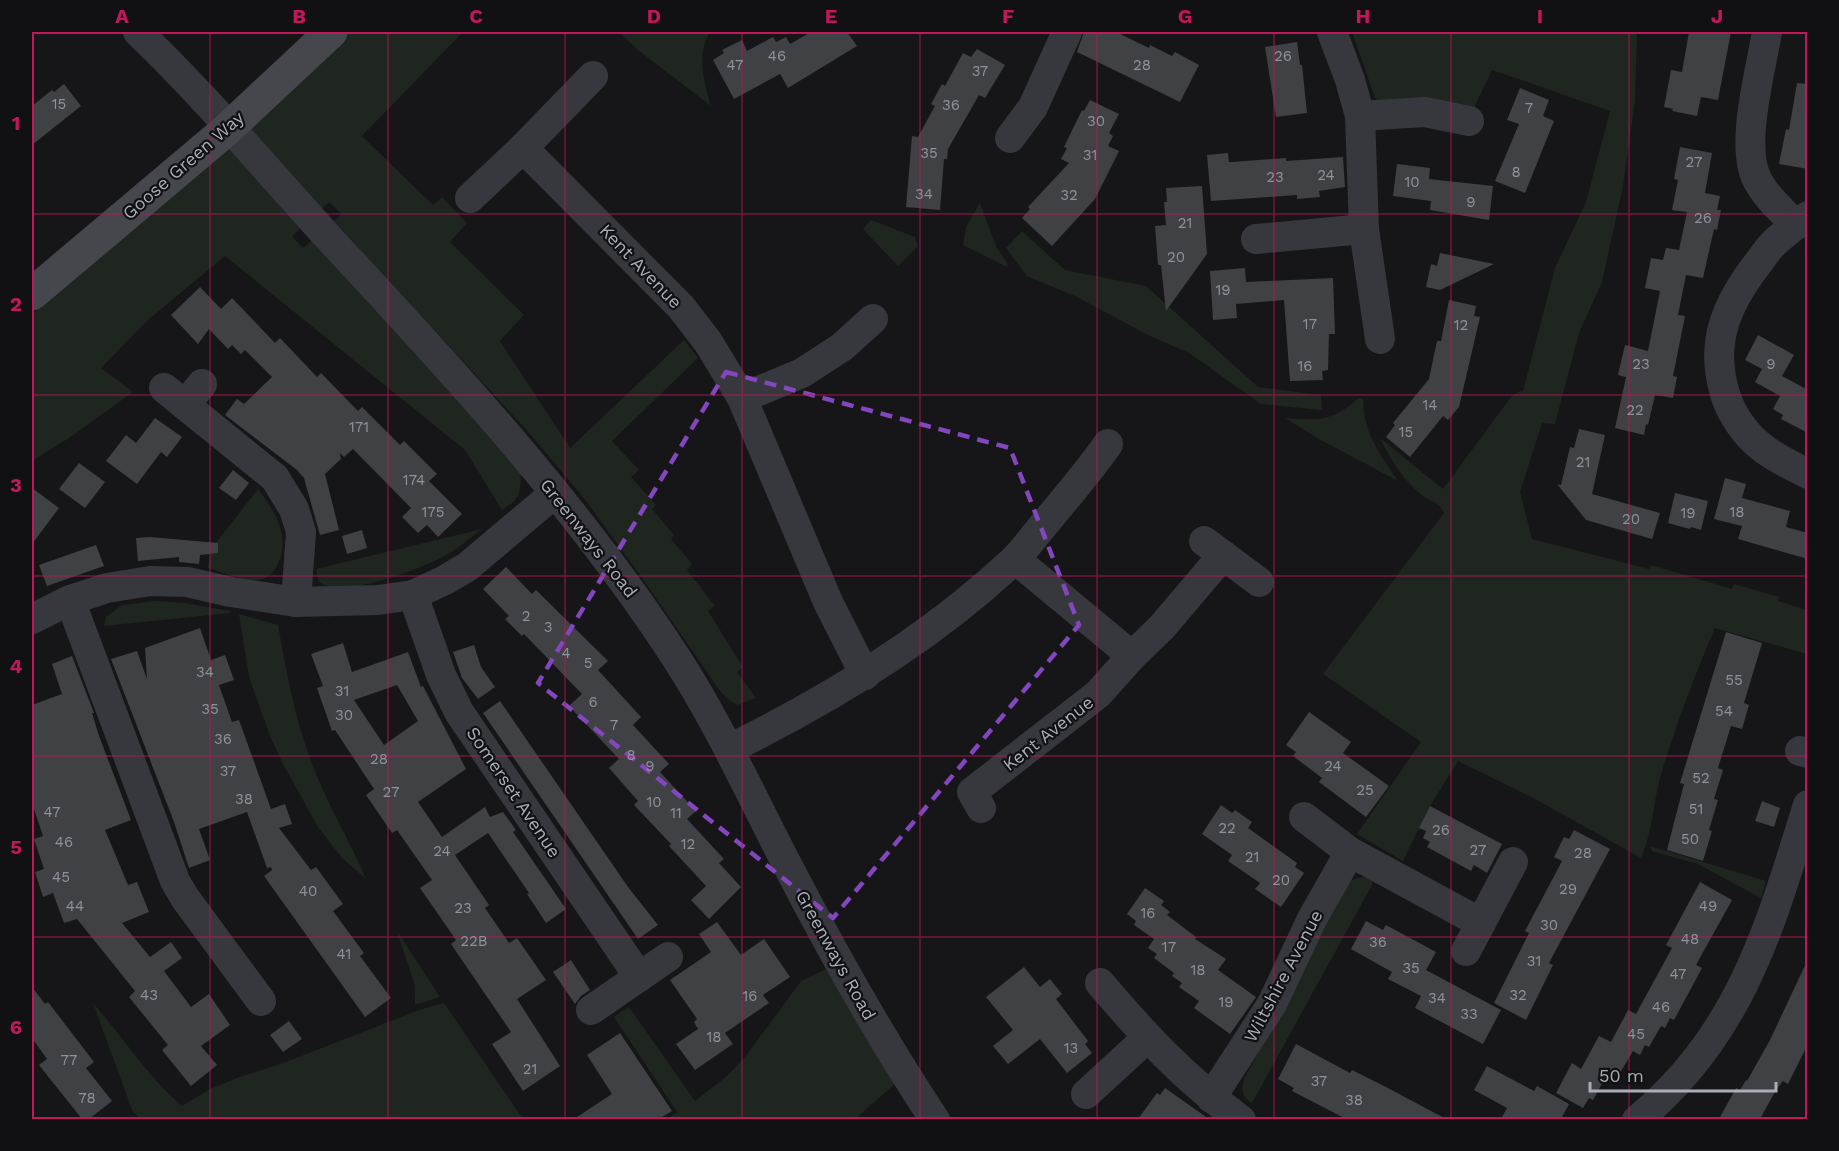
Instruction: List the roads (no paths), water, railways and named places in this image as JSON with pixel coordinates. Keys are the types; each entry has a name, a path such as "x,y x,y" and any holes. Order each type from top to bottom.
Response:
{"main road":[{"name":"Goose Green Way","path":"32,294 224,132 331,32"}],"street":[{"name":"Greenways Road","path":"138,32 161,54 423,340 555,493 621,576 671,650 729,749 790,871 876,1029 935,1119"},
{"path":"1010,138 1033,107 1067,32"},
{"path":"1332,32 1350,80 1360,116 1364,229 1380,339"},
{"path":"1767,32 1750,133 1750,158 1758,182 1802,221 1771,246 1744,281 1730,306 1721,331 1718,354 1721,379 1729,406 1744,429 1763,448 1808,474"},
{"path":"470,198 523,148 593,76"},
{"path":"1360,116 1425,112 1468,121"},
{"name":"Kent Avenue","path":"523,148 681,307 708,342 742,398 828,602 864,675"},
{"path":"1256,239 1364,229"},
{"path":"742,398 802,373 842,347 873,319"},
{"path":"184,392 275,478 288,497 301,532 296,602"},
{"path":"729,749 768,730 864,675 944,619 1015,559 1091,468 1108,444"},
{"path":"32,620 70,600 107,588 150,581 187,582 231,592 296,602 378,600 413,595 467,567 555,493"},
{"name":"Kent Avenue","path":"981,808 972,792 1098,694 1162,627 1214,548 1259,582"},
{"path":"1015,559 1132,656"},
{"name":"Somerset Avenue","path":"413,595 441,675 459,712 639,977"},
{"path":"70,600 149,850 175,881 261,1001"},
{"path":"1637,1119 1683,1077 1710,1043 1738,996 1768,930 1808,805"},
{"path":"1304,817 1350,852 1481,923"},
{"name":"Wiltshire Avenue","path":"1211,1098 1272,1004 1312,919 1350,852"},
{"path":"1466,951 1514,862"},
{"path":"591,1010 668,957"},
{"path":"1100,983 1178,1069 1211,1098 1240,1119"},
{"path":"1086,1094 1148,1038"}]}
